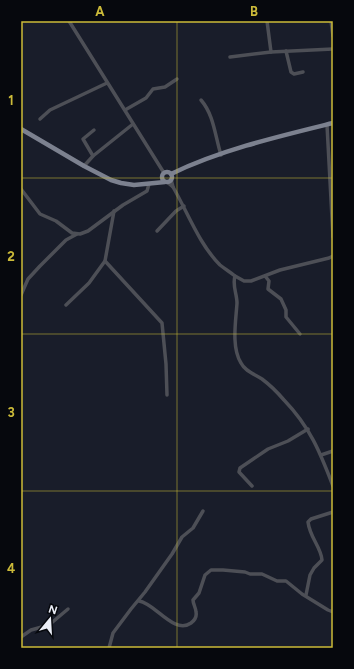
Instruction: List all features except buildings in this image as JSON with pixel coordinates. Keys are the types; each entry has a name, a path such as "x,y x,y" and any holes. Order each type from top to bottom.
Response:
{"main road":[{"path":"21,129 84,166 121,183 134,185 150,184 168,179 185,167 272,139 333,123"},
{"path":"150,184 168,173 168,179"},
{"path":"163,175 162,179 168,179"}],"street":[{"path":"69,21 125,110 163,175"},
{"path":"267,21 271,52"},
{"path":"331,21 333,36"},
{"path":"230,57 271,52 333,49"},
{"path":"286,51 291,72 294,74 303,72"},
{"path":"125,110 146,98 153,89 165,88 177,79"},
{"path":"40,119 50,110 107,83"},
{"path":"201,100 207,107 221,155"},
{"path":"84,166 93,156 133,124"},
{"path":"327,125 333,237"},
{"path":"93,156 83,139 94,130"},
{"path":"168,179 197,232 211,254 220,265 244,281 251,281 280,270 333,256"},
{"path":"21,295 28,279 66,240 88,230 146,190 150,184"},
{"path":"21,189 40,214 56,221 72,233 77,234"},
{"path":"157,231 176,211 184,206"},
{"path":"66,305 89,283 105,261 114,211"},
{"path":"105,261 162,323 167,395"},
{"path":"236,276 234,280 237,302 235,334 236,348 240,362 246,369 263,380 284,400 308,430 321,456 333,486"},
{"path":"265,276 269,281 268,288 281,299 286,310 286,317 300,334"},
{"path":"252,486 239,472 240,468 268,449 288,441 308,430"},
{"path":"321,456 333,451"},
{"path":"108,648 113,633 139,601 182,537 193,528 203,511"},
{"path":"306,595 310,575 314,568 322,560 322,554 309,531 308,522 312,519 333,512"},
{"path":"139,601 144,601 168,620 186,625 193,621 196,616 193,598 199,593 205,575 211,570 223,570 245,572 250,574 262,574 278,581 286,581 302,594 333,612"},
{"path":"21,636 31,630 49,625 68,609"}]}
